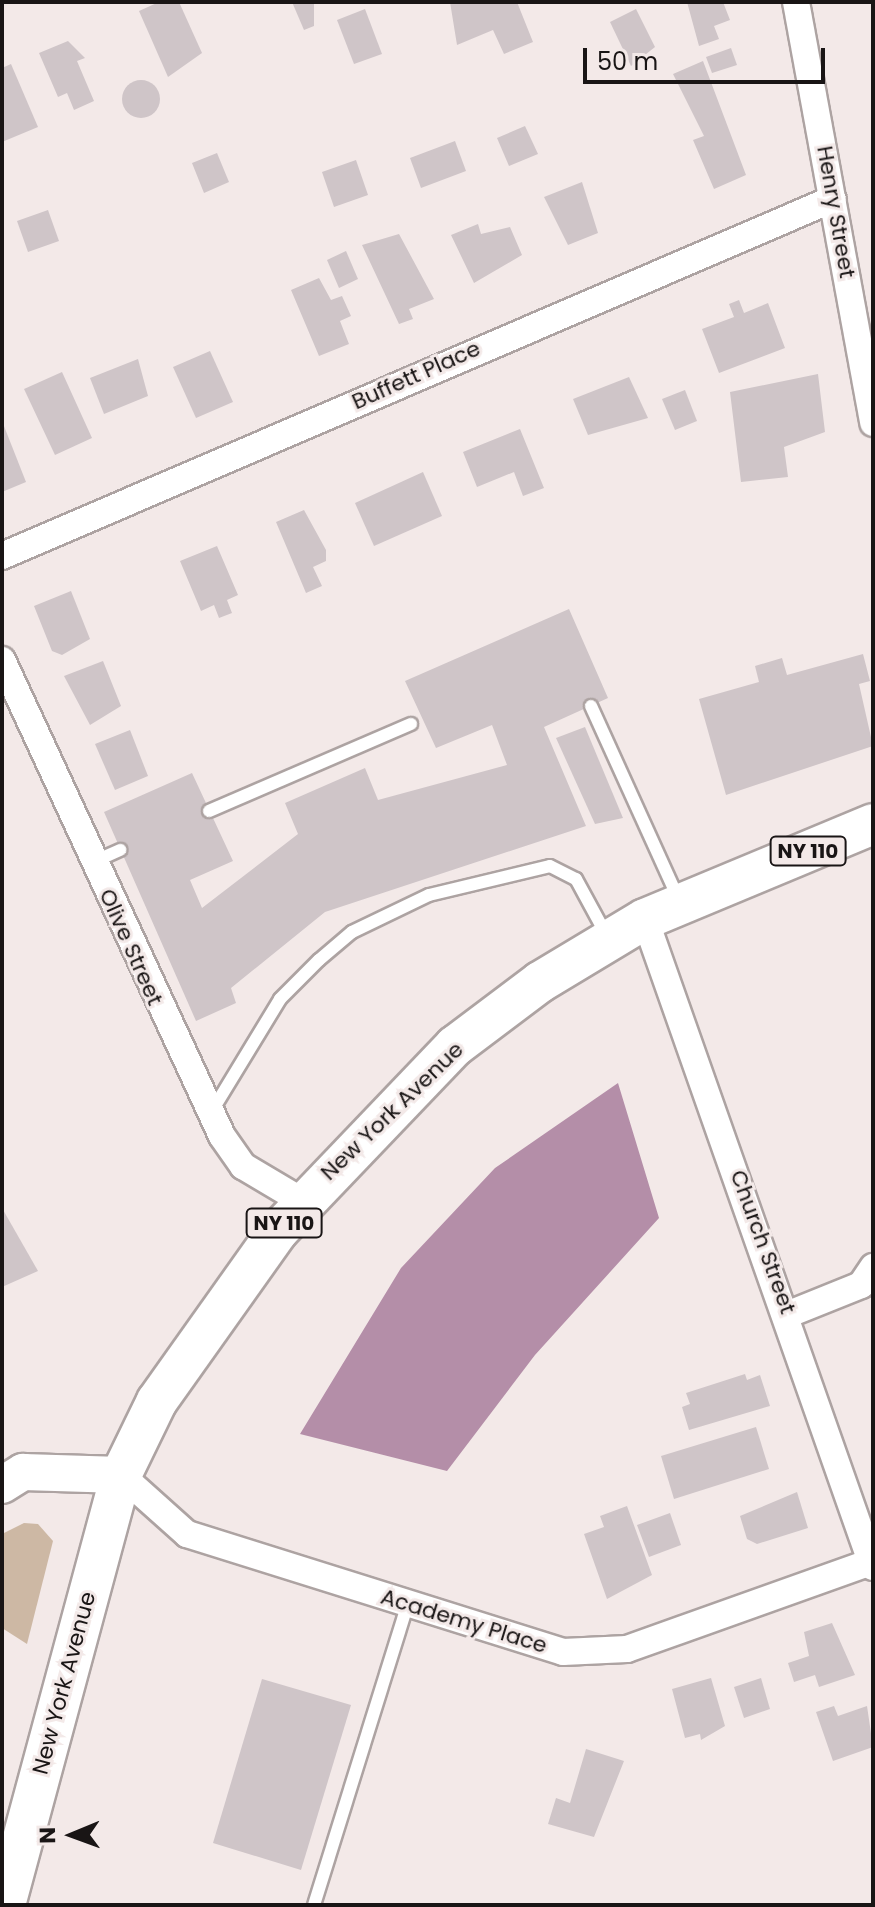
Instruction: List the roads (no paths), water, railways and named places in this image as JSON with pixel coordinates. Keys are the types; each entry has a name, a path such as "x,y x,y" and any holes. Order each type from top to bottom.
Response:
{"main road":[{"name":"New York Avenue","path":"5,1905 121,1475 157,1401 302,1201 455,1046 608,938 873,824"},
{"path":"2,1485 23,1472 121,1475"}],"street":[{"name":"Henry Street","path":"796,2 873,423"},
{"name":"Buffett Place","path":"2,556 833,199"},
{"name":"Olive Street","path":"2,660 210,1113 243,1166 302,1201"},
{"name":"Church Street","path":"663,912 789,1314 872,1564"},
{"path":"789,1314 861,1285 873,1267"},
{"name":"Academy Place","path":"121,1475 187,1534 563,1652 627,1649 872,1564"}],"lane":[{"path":"591,706 663,912"},
{"path":"209,811 411,724"},
{"path":"93,862 120,850"},
{"path":"210,1113 280,999 319,960 352,932 429,895 550,866 576,879 608,938"},
{"path":"314,1905 408,1603"}]}
